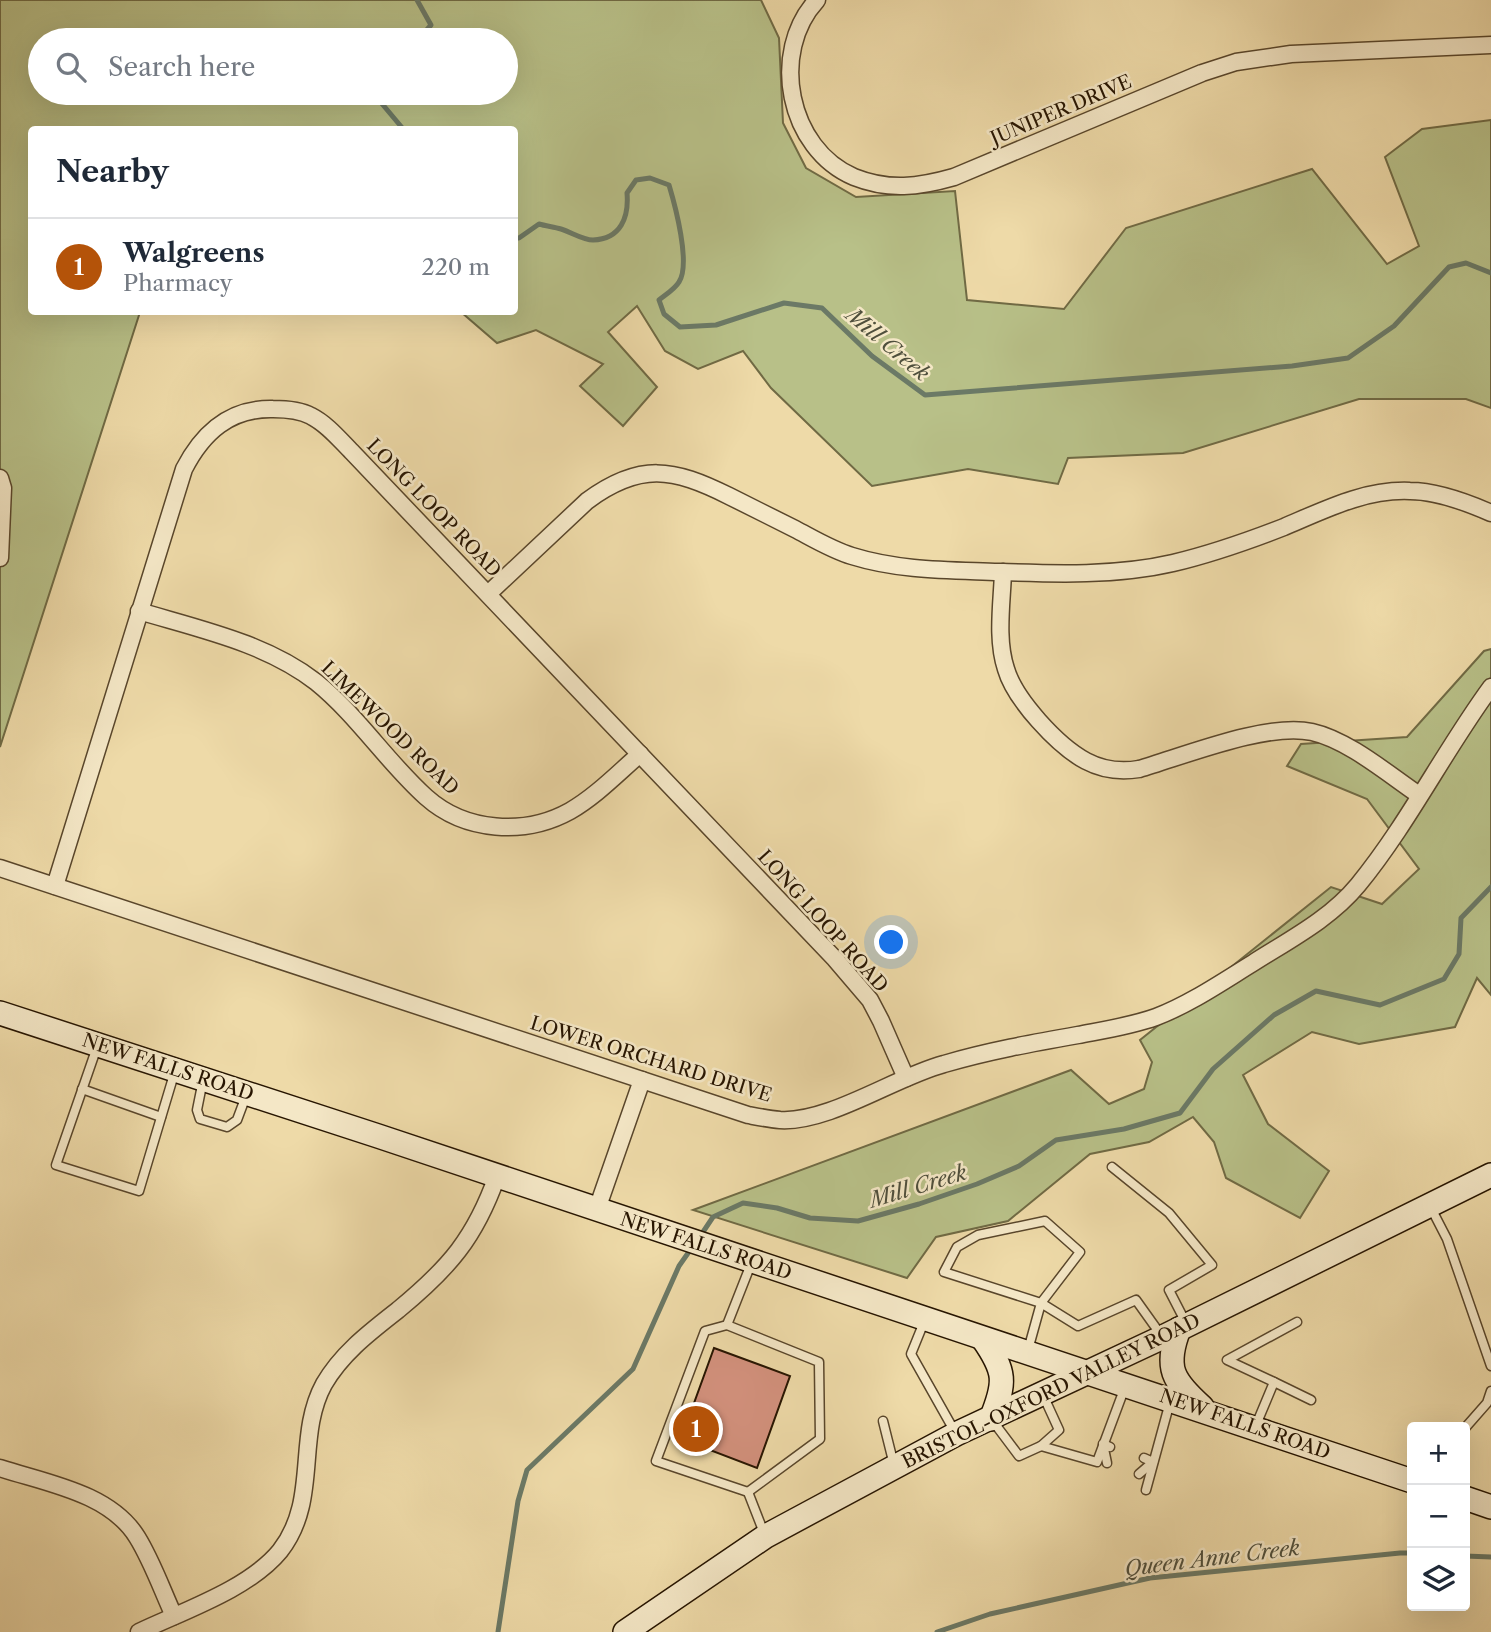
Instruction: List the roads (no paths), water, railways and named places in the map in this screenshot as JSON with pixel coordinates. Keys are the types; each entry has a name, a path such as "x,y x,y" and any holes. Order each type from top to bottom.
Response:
{"main road":[{"name":"NEW FALLS ROAD","path":"0,1013 1407,1479"},
{"name":"BRISTOL-OXFORD VALLEY ROAD","path":"629,1629 765,1536 956,1434 1176,1331 1491,1175"},
{"path":"1176,1331 1172,1347 1174,1375 1180,1387 1207,1412"},
{"path":"983,1339 996,1358 1002,1374 1002,1392 991,1419"},
{"path":"1470,1500 1491,1507"}],"street":[{"name":"JUNIPER DRIVE","path":"817,0 808,9 792,45 790,78 798,116 815,146 827,160 844,172 879,184 896,186 922,186 954,177 1202,73 1236,62 1292,54 1491,45"},
{"name":"LONG LOOP ROAD","path":"55,886 167,520 190,456 215,426 228,418 260,408 285,409 307,414 324,425 835,959 870,1000 906,1078"},
{"path":"488,594 604,488 628,478 656,473 676,474 704,484 850,556 903,568 1065,573 1130,570 1216,551 1358,497 1389,491 1412,491 1452,499 1491,513"},
{"path":"0,478 4,488 0,558"},
{"path":"1003,572 1002,651 1010,681 1039,720 1071,751 1087,762 1108,769 1139,769 1236,741 1295,730 1330,738 1419,794"},
{"name":"LIMEWOOD ROAD","path":"139,611 252,647 293,666 328,693 426,797 447,813 471,823 514,827 545,822 586,800 640,754"},
{"name":"LOWER ORCHARD DRIVE","path":"0,868 748,1115 781,1120 830,1110 906,1078 962,1059 1126,1025 1156,1017 1185,1003 1331,912 1357,887 1491,687"},
{"path":"597,1209 642,1080"},
{"path":"139,1632 249,1579 280,1551 289,1537 304,1498 312,1418 325,1382 356,1343 444,1269 478,1222 497,1176"},
{"path":"0,1468 95,1499 112,1509 138,1538 174,1616"}],"lane":[{"path":"98,1045 55,1165 139,1191 176,1070"},
{"path":"203,1079 197,1110 201,1119 215,1125 227,1128 237,1120 247,1093"},
{"path":"82,1089 161,1117"},
{"path":"1112,1167 1169,1213 1212,1265 1169,1290 1176,1331"},
{"path":"1430,1205 1447,1239 1491,1366"},
{"path":"1027,1353 1041,1303 1080,1252 1045,1221 978,1235 957,1247 944,1272 1041,1303 1078,1326 1136,1300 1176,1331"},
{"path":"727,1325 752,1261"},
{"path":"926,1320 911,1354 956,1434"},
{"path":"1297,1322 1227,1360 1311,1400"},
{"path":"727,1325 820,1362 820,1439 748,1492 656,1461 705,1331 727,1325"},
{"path":"1254,1428 1274,1381"},
{"path":"1107,1463 1107,1445 1126,1384"},
{"path":"1470,1422 1487,1402 1491,1391"},
{"path":"991,1419 1019,1456 1041,1446 1059,1430 1042,1393"},
{"path":"1146,1490 1171,1399"},
{"path":"883,1421 895,1468"},
{"path":"1041,1446 1097,1462 1115,1434"},
{"path":"1149,1446 1153,1462"},
{"path":"1144,1458 1153,1462"},
{"path":"1139,1474 1153,1462"},
{"path":"748,1492 765,1536"}],"waterway":[{"name":"Mill Creek","path":"417,0 431,25 428,28"},
{"name":"Mill Creek","path":"383,105 401,126"},
{"name":"Mill Creek","path":"518,238 539,224 589,240 603,239 617,231 625,218 627,193 636,180 650,178 669,185 681,234 683,262 679,282 659,300 664,314 680,327 716,325 784,303 822,308 872,356 925,395 1292,366 1348,358 1394,326 1449,267 1466,263 1491,273"},
{"name":"Mill Creek","path":"699,1238 713,1217 743,1203 777,1208 810,1218 858,1221 977,1184 1019,1166 1056,1140 1124,1129 1180,1113 1213,1069 1274,1015 1316,991 1380,1005 1444,979 1459,954 1461,918 1491,887"},
{"name":"Mill Creek","path":"498,1632 518,1501 527,1470 633,1369 679,1266 693,1246"},
{"name":"Queen Anne Creek","path":"937,1632 990,1614 1150,1578 1407,1553"},
{"name":"Queen Anne Creek","path":"1470,1556 1491,1557"}],"place":[{"name":"Walgreens","path":"696,1429"}]}
